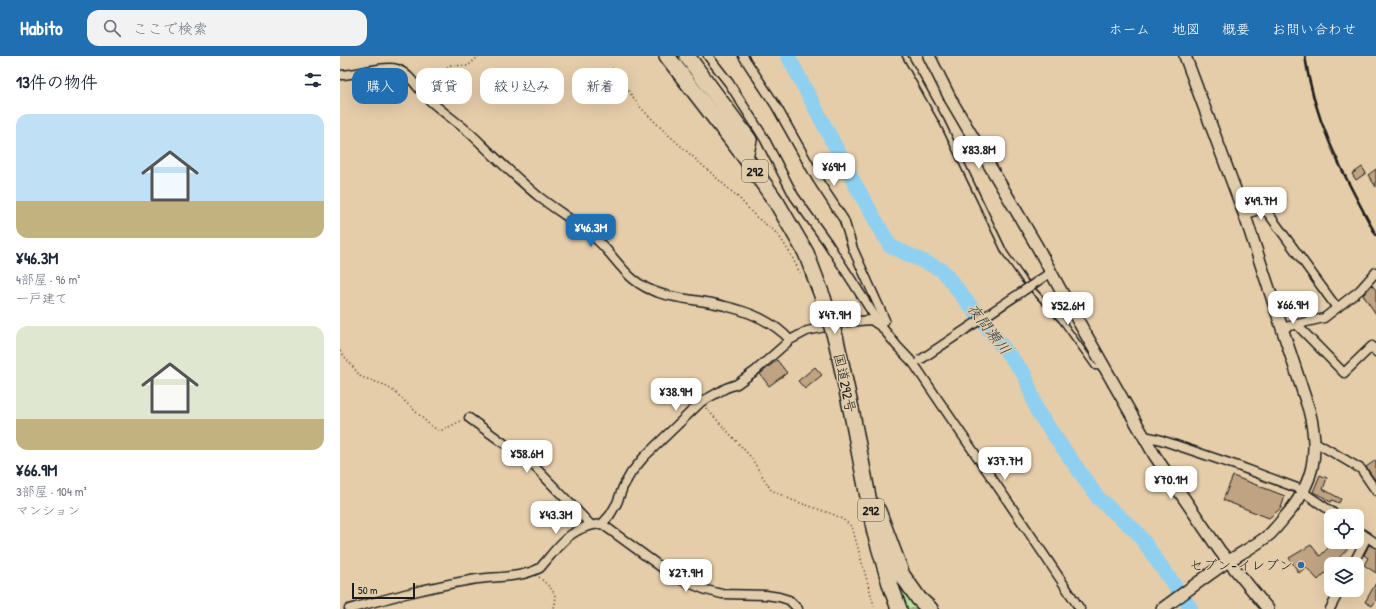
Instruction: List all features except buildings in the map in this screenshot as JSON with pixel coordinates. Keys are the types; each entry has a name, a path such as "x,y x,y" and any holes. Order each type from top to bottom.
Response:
{"highway":[{"name":"国道292号","path":"667,56 745,157 777,203 806,253 823,298 836,340 875,533 899,609"},
{"path":"687,56 749,140 745,157"},
{"path":"863,471 902,575 919,599 930,609"}],"street":[{"path":"708,56 729,83 764,138 794,196 827,242 881,326 897,346 917,362 1015,514 1050,561 1080,609"},
{"path":"744,56 776,106 817,179 844,220 853,249 885,320 881,326"},
{"path":"930,56 951,100 1038,248 1155,456 1228,561 1268,609"},
{"path":"1162,609 1228,561 1271,533 1292,509 1303,491 1310,474 1315,442 1313,424 1309,410 1245,216 1185,56"},
{"path":"340,75 388,68 396,69 410,78 416,85"},
{"path":"435,104 457,121 537,195 598,241 624,270 638,282 658,293 724,306 766,320 781,330 790,340"},
{"path":"1245,216 1254,211 1260,210 1268,214 1337,308"},
{"path":"917,362 1051,272"},
{"path":"1281,328 1324,318 1360,290 1376,272"},
{"path":"602,524 610,515 617,503 623,487 631,473 644,457 701,402 726,388 737,384 755,371 790,340 808,331 846,322 871,320 881,326"},
{"path":"1296,324 1344,373 1372,346 1376,352"},
{"path":"469,418 530,463 590,524"},
{"path":"1144,436 1158,439 1238,466 1303,491 1328,509"},
{"path":"1315,442 1361,469 1376,491"},
{"path":"349,609 434,586 474,579 514,576 534,571 540,568 573,532 590,524 602,524 676,578 706,590 722,594 766,595 779,597 789,600 798,609"},
{"path":"1364,535 1376,543"},
{"path":"1357,557 1367,537"},
{"path":"1330,609 1336,597"}],"lane":[{"path":"905,56 942,122 1005,253 1024,280 1062,322 1095,367 1105,368"}],"path":[{"path":"446,68 448,65 468,66 479,56"},
{"path":"628,90 641,108 662,129 740,199 756,217 779,236 802,276"},
{"path":"340,351 360,376 382,384 395,392 431,426 438,430 442,430 469,418"},
{"path":"701,402 750,456 771,490 792,500 835,515 845,520 852,527 875,609"},
{"path":"534,571 556,596 557,602 553,609"}],"green space":[{"path":"892,569 922,609 907,609"}],"waterway":[{"name":"夜間瀬川","path":"788,56 855,184 890,246 942,270 1025,375 1037,411 1098,498 1137,532 1191,609"}],"railway":[{"path":"1305,56 1309,81 1323,127 1342,171 1376,235"}],"place":[{"name":"セブン-イレブン","path":"1301,565"}]}
